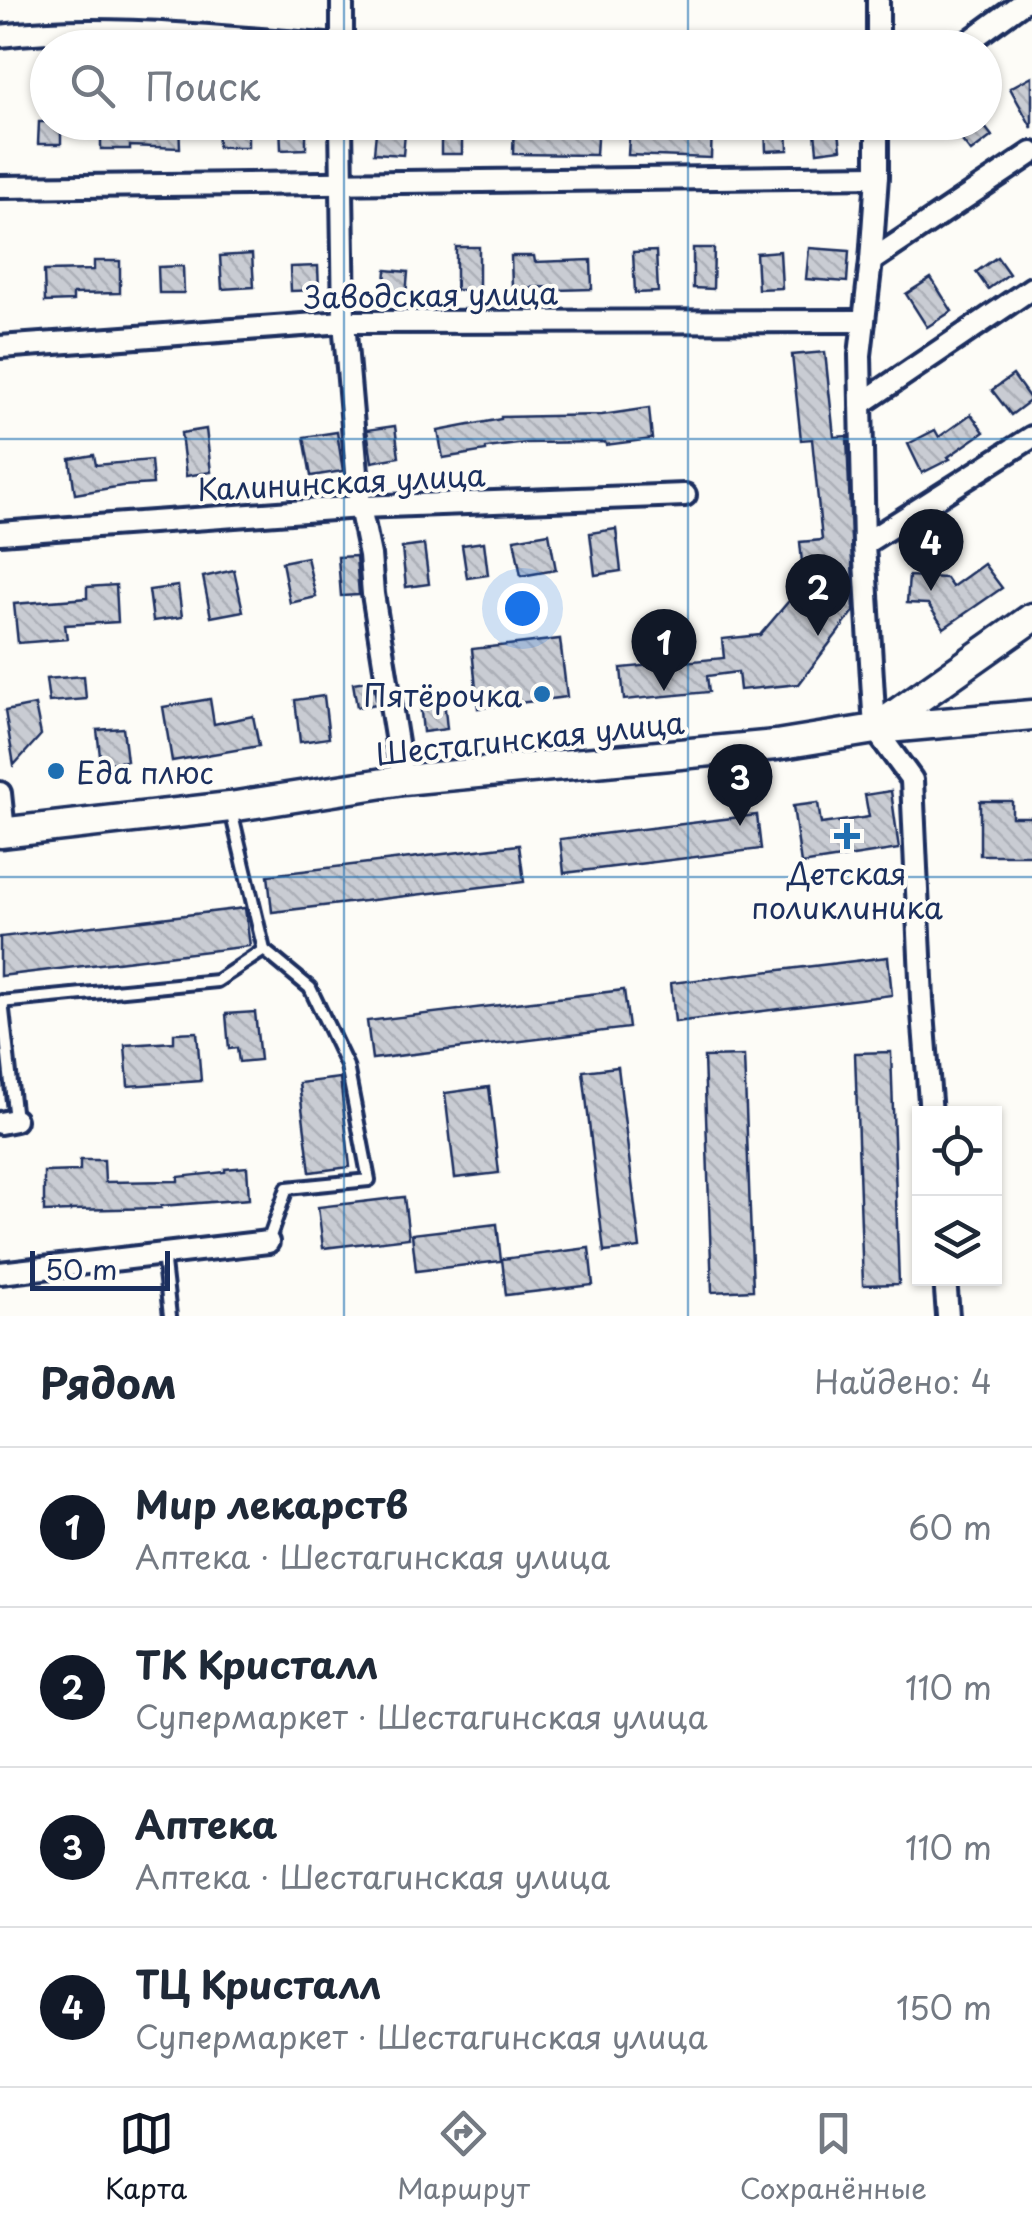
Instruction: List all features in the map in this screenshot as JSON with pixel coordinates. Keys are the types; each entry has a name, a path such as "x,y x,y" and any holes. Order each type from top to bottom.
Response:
{"main road":[{"name":"Шестагинская улица","path":"2,833 230,807 403,780 776,745 875,730 1032,618"},
{"path":"875,730 1032,715"}],"street":[{"path":"342,0 342,30"},
{"path":"878,0 878,30"},
{"path":"985,30 1026,0"},
{"path":"0,36 30,32"},
{"path":"341,140 344,322 360,507 403,780"},
{"path":"877,140 872,261 860,355 864,544 875,730 912,780 930,1106"},
{"path":"872,261 1032,152"},
{"path":"0,187 877,176"},
{"path":"861,404 1032,288"},
{"name":"Заводская улица","path":"0,347 344,322 864,322"},
{"path":"864,544 1032,438"},
{"name":"Калининская улица","path":"0,533 360,507 686,496"},
{"path":"0,792 2,833"},
{"path":"0,1273 268,1242"},
{"path":"945,1286 948,1316"}],"lane":[{"path":"230,807 264,950 310,988 347,1066 369,1180 287,1188 268,1242"},
{"path":"8,1121 1,1002 217,981 264,950"},
{"path":"163,1254 170,1316"}],"building":[{"path":"1032,76 1032,128 1010,88"},
{"path":"38,140 61,140 61,144 38,144"},
{"path":"101,140 180,140 180,148 101,149"},
{"path":"218,140 248,140 248,147 218,147"},
{"path":"281,140 306,140 306,149 281,150"},
{"path":"375,140 404,140 403,155 374,153"},
{"path":"441,140 462,140 462,154 441,154"},
{"path":"513,140 597,140 596,155 513,154"},
{"path":"629,140 712,140 711,158 628,155"},
{"path":"766,140 788,140 788,150 766,151"},
{"path":"816,140 840,140 841,149 817,152"},
{"path":"961,140 987,140 971,152"},
{"path":"456,247 479,247 479,290 456,290"},
{"path":"693,248 714,248 713,289 693,288"},
{"path":"809,248 849,251 847,282 806,279"},
{"path":"656,251 658,292 635,293 633,252"},
{"path":"780,251 782,288 758,289 756,253"},
{"path":"252,254 254,287 222,289 220,256"},
{"path":"511,256 534,256 535,262 591,260 592,289 512,288"},
{"path":"997,257 1009,274 988,289 976,272"},
{"path":"94,261 120,261 120,293 73,294 73,301 45,302 44,271 94,270"},
{"path":"183,266 184,293 159,293 158,267"},
{"path":"318,266 319,290 291,291 290,267"},
{"path":"386,270 408,272 406,296 384,295"},
{"path":"931,278 952,311 927,327 906,294"},
{"path":"825,352 834,437 847,436 854,611 799,684 740,690 738,672 707,676 709,692 624,700 621,668 724,658 722,639 760,635 804,583 800,542 822,540 812,439 801,440 792,355"},
{"path":"1013,375 1031,400 1011,415 992,390"},
{"path":"649,408 652,439 606,445 526,443 443,458 438,431 501,417 602,415"},
{"path":"971,414 984,432 950,459 922,473 908,444 935,430 939,437"},
{"path":"395,426 399,457 372,462 367,430"},
{"path":"206,429 211,472 186,476 181,433"},
{"path":"337,432 343,471 311,476 304,437"},
{"path":"94,455 96,465 151,460 153,484 75,494 70,459"},
{"path":"616,529 621,571 595,575 590,533"},
{"path":"549,533 556,570 521,576 514,539"},
{"path":"484,542 488,575 467,578 462,545"},
{"path":"424,545 429,584 406,587 402,548"},
{"path":"356,556 359,595 341,596 338,557"},
{"path":"307,557 316,597 290,603 282,562"},
{"path":"984,564 1002,588 944,628 928,604 907,603 909,576 946,578 952,587"},
{"path":"234,570 243,611 211,617 203,577"},
{"path":"116,585 118,622 65,625 67,639 18,643 14,604 87,598 87,587"},
{"path":"178,586 182,617 153,621 149,590"},
{"path":"560,639 567,697 478,708 472,649"},
{"path":"84,676 86,699 49,702 46,679"},
{"path":"373,680 377,704 357,707 353,683"},
{"path":"443,689 447,729 423,732 419,692"},
{"path":"324,696 329,738 300,742 295,700"},
{"path":"210,699 214,724 253,716 259,746 172,761 163,707"},
{"path":"35,705 41,735 14,765 5,711"},
{"path":"123,728 127,761 101,764 97,730"},
{"name":"Детская поликлиника","path":"891,791 899,849 801,864 793,806 818,803 821,824 869,817 865,795"},
{"path":"980,801 1012,801 1012,817 1032,817 1032,855 980,855"},
{"path":"757,815 761,849 564,873 560,839"},
{"path":"519,845 524,882 272,912 268,875"},
{"path":"245,908 250,946 0,976 0,937"},
{"path":"888,957 892,995 675,1022 671,983"},
{"path":"624,990 629,1028 372,1059 367,1021"},
{"path":"255,1012 260,1060 239,1062 237,1048 229,1049 226,1014"},
{"path":"197,1032 201,1081 128,1086 125,1045 174,1042 174,1033"},
{"path":"891,1052 899,1284 863,1285 855,1053"},
{"path":"744,1056 753,1290 712,1292 704,1057"},
{"path":"618,1067 640,1248 604,1252 583,1071"},
{"path":"340,1078 350,1167 310,1172 299,1083"},
{"path":"489,1087 499,1173 455,1178 445,1093"},
{"path":"80,1160 104,1160 105,1182 178,1181 178,1177 247,1167 249,1199 161,1208 44,1212 44,1172 80,1171"},
{"path":"404,1197 409,1238 323,1248 318,1207"},
{"path":"497,1224 501,1261 416,1271 412,1234"},
{"path":"589,1248 593,1285 506,1295 502,1259"}],"place":[{"name":"ТЦ Кристалл","path":"931,591"},
{"name":"ТК Кристалл","path":"818,636"},
{"name":"Мир лекарств","path":"664,691"},
{"name":"Пятёрочка","path":"542,694"},
{"name":"Еда плюс","path":"56,771"},
{"name":"Аптека","path":"740,826"},
{"name":"Детская поликлиника","path":"847,836"}]}
